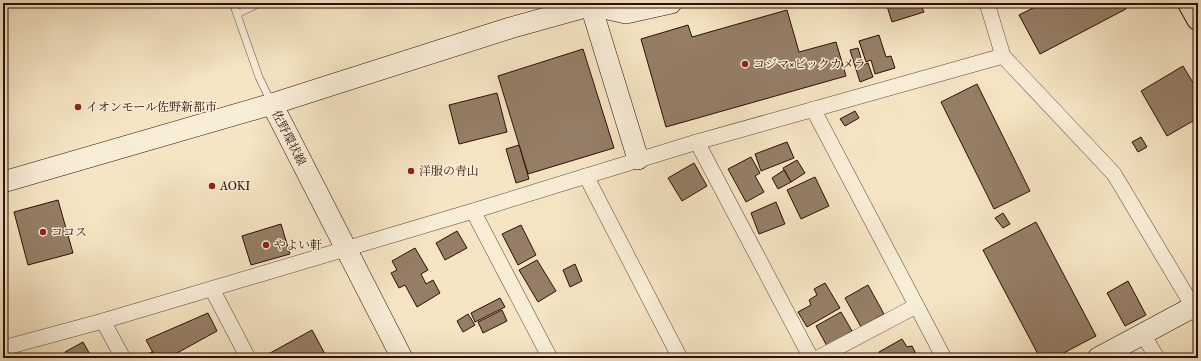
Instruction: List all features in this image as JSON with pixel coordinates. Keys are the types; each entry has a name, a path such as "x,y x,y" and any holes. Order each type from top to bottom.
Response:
{"highway":[{"path":"1189,3 1198,19"}],"street":[{"path":"272,104 510,28 594,4 626,13 670,3"},
{"path":"987,3 1003,56 1114,174 1196,311 1143,334 1098,358"},
{"path":"594,4 638,160"},
{"path":"3,348 212,289 697,142 1003,56"},
{"name":"佐野環状線","path":"3,182 272,104 402,358"},
{"path":"813,109 944,358"},
{"path":"697,142 811,358"},
{"path":"586,176 680,358"},
{"path":"473,211 550,358"},
{"path":"212,289 248,358"},
{"path":"818,358 916,306"},
{"path":"103,321 123,358"},
{"path":"1143,334 1157,358"}],"lane":[{"path":"233,3 259,77 272,104"},
{"path":"237,14 260,3"}],"building":[{"path":"886,3 920,3 924,12 892,22"},
{"path":"1043,3 1123,3 1126,9 1040,54 1019,15"},
{"name":"コジマ×ビックカメラ","path":"787,10 799,52 836,42 846,76 666,127 641,39 688,25 692,37"},
{"path":"879,35 886,57 891,56 895,68 875,74 871,60 866,62 859,41"},
{"path":"858,48 863,65 868,63 873,77 860,82 850,50"},
{"path":"583,49 614,148 528,174 498,76"},
{"path":"1183,66 1198,91 1198,118 1167,136 1141,91"},
{"path":"977,84 1030,191 994,209 941,102"},
{"path":"497,93 507,132 459,144 449,105"},
{"path":"855,111 859,118 845,126 840,119"},
{"path":"1141,137 1147,147 1138,152 1132,142"},
{"path":"787,142 794,158 761,171 755,154"},
{"path":"519,145 529,179 516,183 506,149"},
{"path":"751,157 760,173 755,176 764,192 746,202 728,169"},
{"path":"797,160 805,173 791,182 783,168"},
{"path":"694,163 707,186 682,201 668,178"},
{"path":"784,170 791,182 778,189 772,178"},
{"path":"815,177 829,206 801,219 787,190"},
{"name":"ココス","path":"58,200 73,253 28,265 14,212"},
{"path":"776,202 785,224 759,234 751,213"},
{"path":"1003,213 1010,224 1003,228 995,218"},
{"path":"1036,222 1096,336 1054,358 1040,358 983,250"},
{"name":"やよい軒","path":"281,224 290,254 251,265 242,236"},
{"path":"521,225 536,255 518,265 502,234"},
{"path":"457,231 467,248 445,260 436,243"},
{"path":"415,248 428,270 421,274 426,284 433,280 440,293 417,307 405,285 399,288 391,273 397,270 392,261"},
{"path":"537,260 556,291 538,302 519,270"},
{"path":"575,264 582,281 570,287 563,270"},
{"path":"1128,281 1146,315 1125,326 1107,293"},
{"path":"825,283 840,308 807,327 798,312 811,305 809,300 817,295 814,289"},
{"path":"868,285 884,314 861,327 845,298"},
{"path":"500,298 505,307 475,322 471,313"},
{"path":"502,310 507,321 483,333 478,322"},
{"path":"841,312 852,331 827,346 816,326"},
{"path":"208,313 217,331 168,358 156,358 146,340"},
{"path":"468,314 475,325 463,332 457,321"},
{"path":"312,330 326,356 332,353 335,358 261,358"},
{"path":"902,339 907,347 912,346 917,356 913,358 883,358 879,352"},
{"path":"83,342 92,358 69,358 65,352"},
{"path":"152,352 156,358 145,358 144,356"},
{"path":"45,354 47,358 37,358"},
{"path":"237,354 239,358 229,358"}],"place":[{"name":"コジマ×ビックカメラ","path":"745,64"},
{"name":"イオンモール佐野新都市","path":"78,107"},
{"name":"洋服の青山","path":"411,171"},
{"name":"AOKI","path":"212,186"},
{"name":"ココス","path":"43,232"},
{"name":"やよい軒","path":"266,245"}]}
